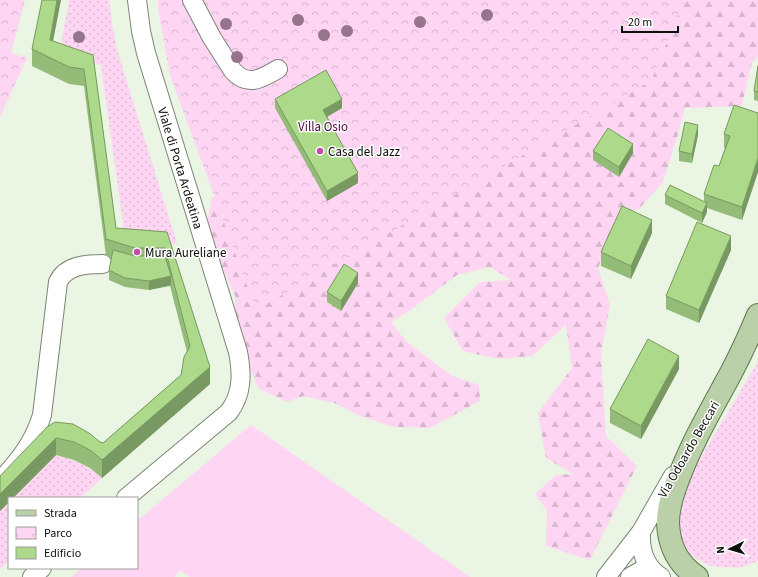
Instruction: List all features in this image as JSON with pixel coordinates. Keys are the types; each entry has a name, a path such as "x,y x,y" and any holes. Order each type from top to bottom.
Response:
{"main road":[{"name":"Via Odoardo Beccari","path":"698,434 732,371 758,315"},
{"path":"697,577 688,571 679,561 671,542 668,522 671,503 678,481 698,434"}],"street":[{"name":"Viale di Porta Ardeatina","path":"127,497 229,412 240,390 241,375 238,352 148,58 141,30 137,0"},
{"path":"192,0 212,38 237,75 248,81 267,75 278,69"},
{"path":"0,481 28,448 37,431 42,415 58,282 65,273 72,269 80,266 102,264"},
{"name":"Via Odoardo Beccari","path":"606,577 641,532 698,434"},
{"path":"630,577 655,572 642,550 640,542 641,532"},
{"path":"32,577 41,569"}],"green space":[{"path":"0,0 25,0 11,53 27,58 0,117"},
{"path":"69,0 109,0 117,50 177,243 166,247 125,238 101,65 60,51"},
{"name":"Villa Osio","path":"158,0 684,0 651,81 256,310 170,75 158,9"},
{"path":"636,0 758,0 758,57 752,62 742,106 685,108 663,182 639,209 620,215 598,268 610,305 601,354 606,436 637,466 590,560 546,546 547,511 535,494 556,475 573,474 546,458 538,413 572,368 566,325 532,356 498,359 463,351 444,318 480,282 511,280 490,267 457,275 412,309 391,322 407,342 452,376 479,385 480,401 430,428 393,427 358,415 334,403 303,396 287,402 258,388 235,331 235,296 220,262 207,223 212,197 254,196"},
{"path":"758,362 758,561 739,568 710,566 687,553 677,534 675,516 697,464"},
{"path":"251,425 470,577 190,577 180,570 175,577 71,577 81,569 138,569 138,520"},
{"path":"56,455 81,464 102,478 81,497 14,497"},
{"path":"8,503 8,562 0,569 0,511"}],"building":[{"path":"42,0 57,0 50,40 93,55 116,228 167,232 210,367 102,460 90,450 74,442 56,438 0,494 0,476 47,427 55,422 73,424 103,443 181,375 184,357 190,346 165,248 135,248 106,239 84,69 69,67 32,49"},
{"path":"758,66 758,92 754,91"},
{"name":"Casa del Jazz","path":"326,70 342,99 323,110 358,173 327,191 275,99"},
{"path":"734,105 758,113 758,158 742,207 704,194 714,165 719,166 730,136 724,134"},
{"path":"685,122 698,125 692,154 679,151"},
{"path":"608,128 633,144 619,167 593,151"},
{"path":"670,185 707,203 702,213 665,195"},
{"path":"622,206 652,220 631,266 601,252"},
{"path":"697,222 731,236 699,310 666,296"},
{"path":"113,250 135,256 165,256 171,276 149,281 125,278 109,270"},
{"path":"344,264 358,273 341,301 327,292"},
{"path":"648,339 679,356 641,426 610,409"}],"place":[{"name":"Casa del Jazz","path":"320,151"},
{"name":"Mura Aureliane","path":"137,252"}]}
